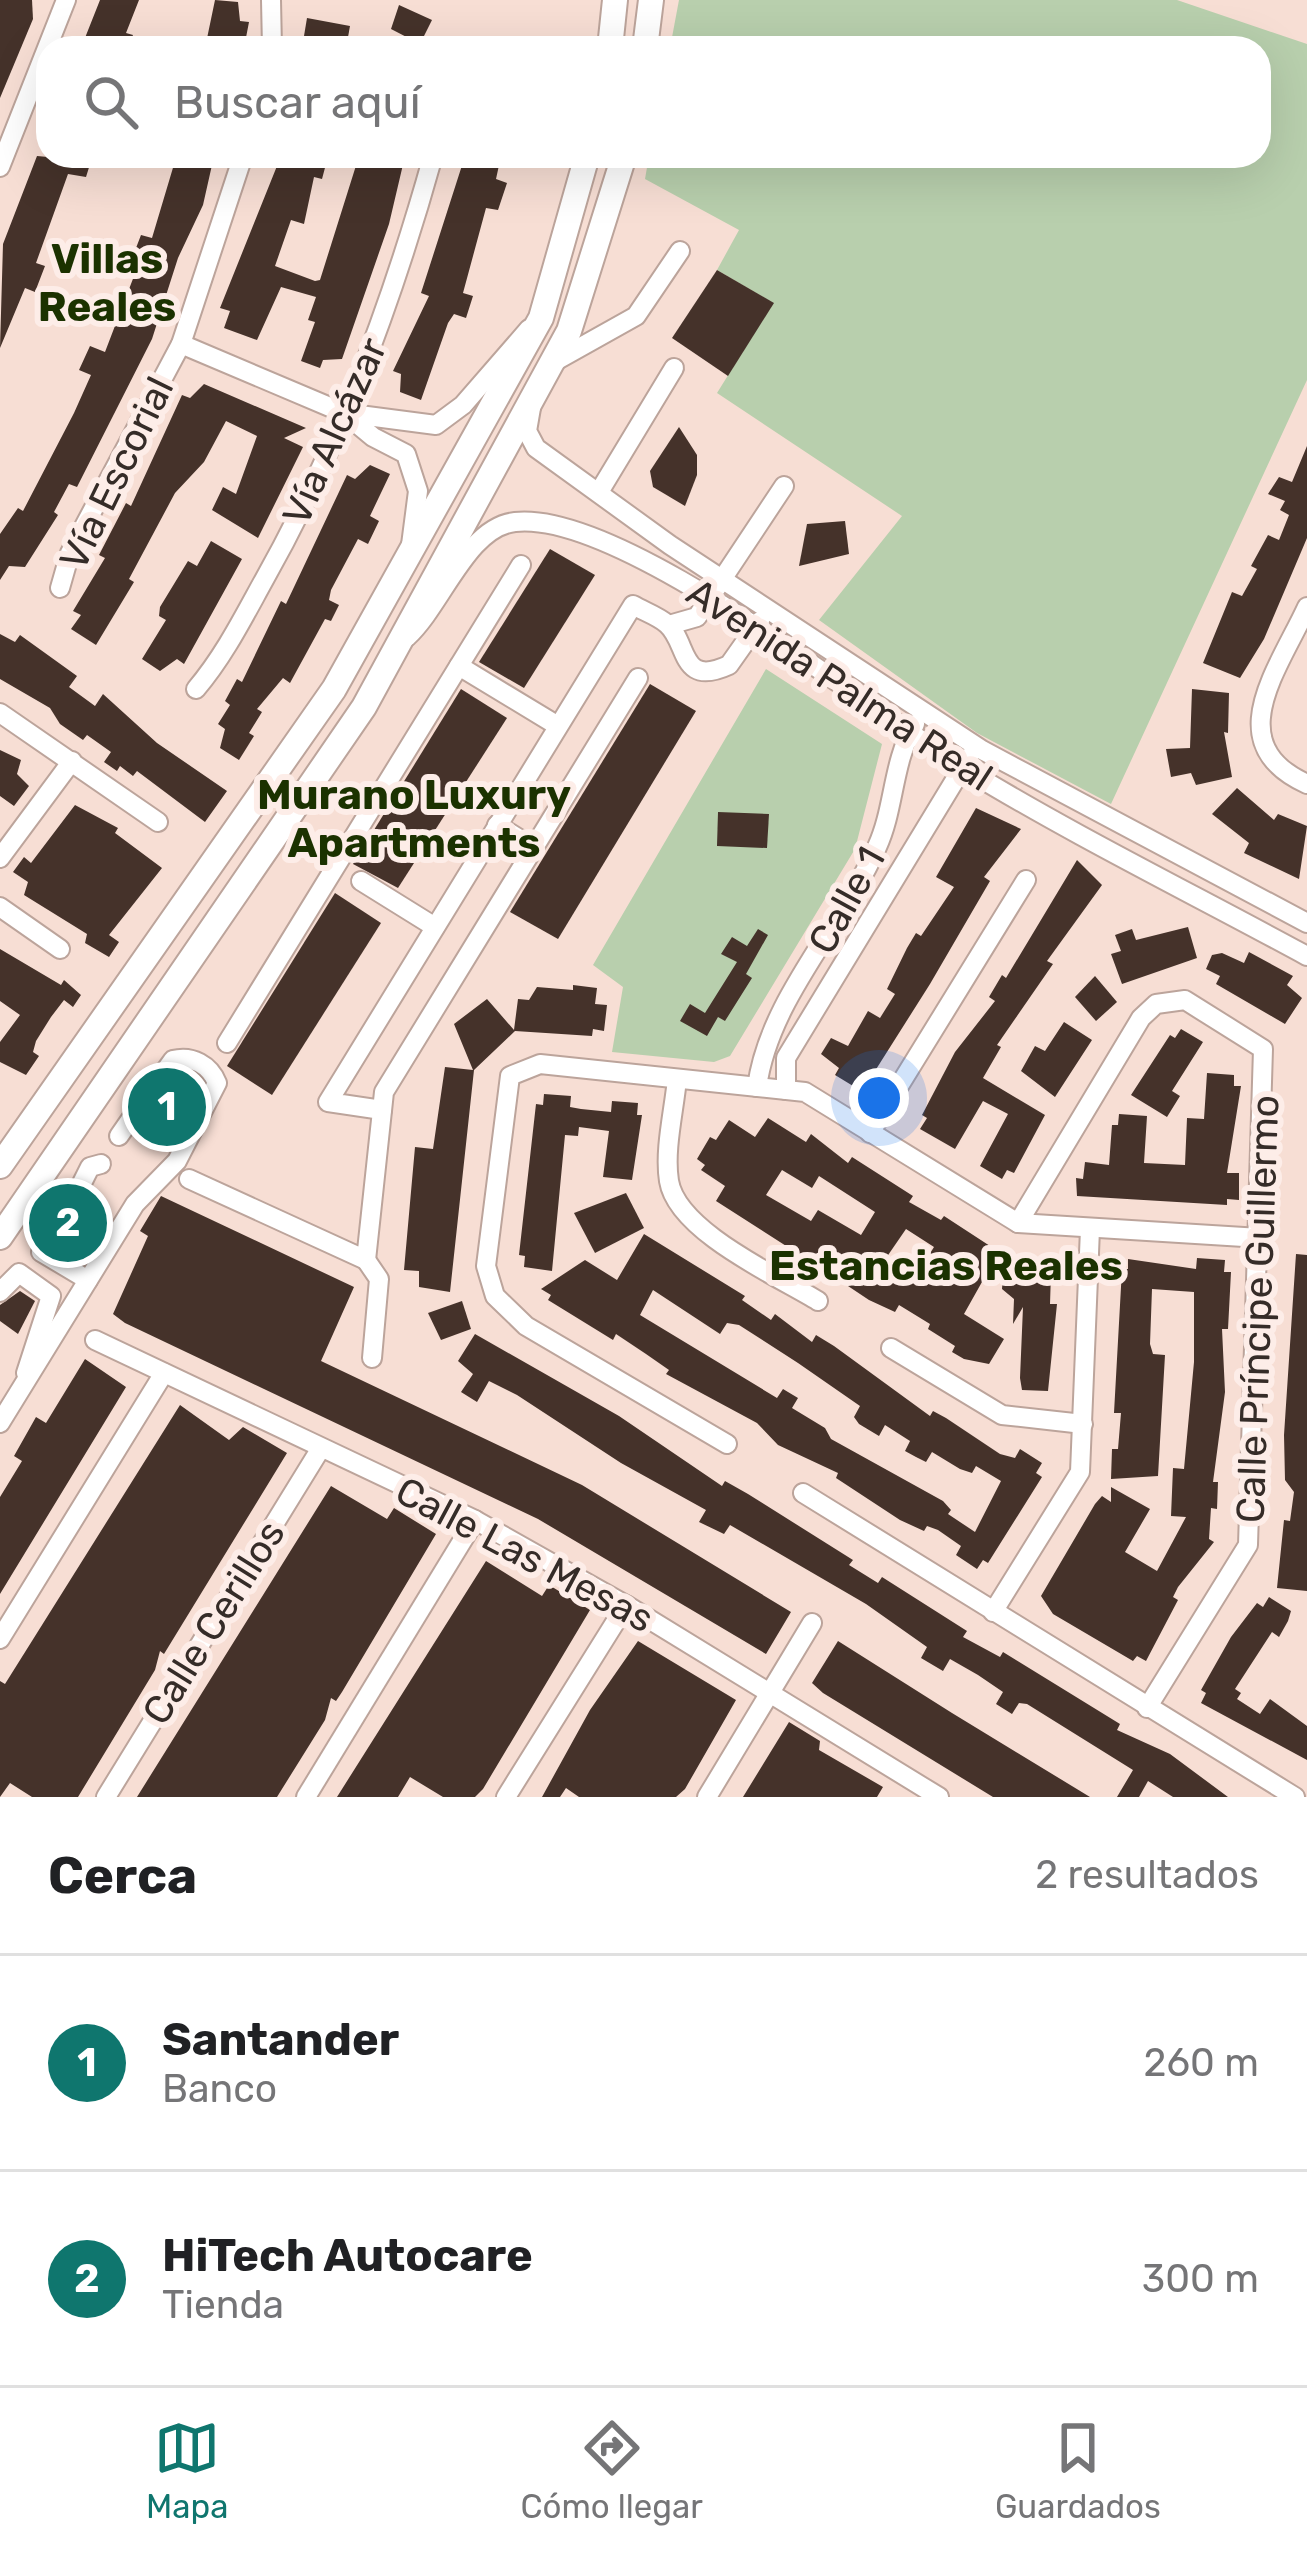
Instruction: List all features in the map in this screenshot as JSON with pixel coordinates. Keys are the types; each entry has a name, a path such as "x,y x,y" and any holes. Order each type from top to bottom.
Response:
{"main road":[{"path":"611,36 615,0"},
{"path":"646,36 651,0"},
{"path":"0,1166 334,689 412,556 541,318 584,168"},
{"path":"0,1237 284,830 399,644 552,364 592,267 621,168"}],"street":[{"path":"52,36 66,0"},
{"path":"271,0 272,36"},
{"path":"0,167 36,76"},
{"name":"Vía Escorial","path":"60,587 70,554 181,344 240,168"},
{"name":"Vía Alcázar","path":"196,688 216,665 289,536 379,332 430,168"},
{"path":"552,364 636,316 680,251"},
{"path":"344,412 436,425 463,405 541,318"},
{"path":"181,344 344,412 412,462 418,491 412,556"},
{"path":"599,492 674,368"},
{"name":"Avenida Palma Real","path":"532,399 527,431 536,448 670,545 976,746 1307,923"},
{"path":"668,625 697,617 784,486"},
{"name":"Avenida Palma Real","path":"399,644 431,616 484,534 514,522 597,540 661,568 963,768 1307,956"},
{"path":"226,1043 521,565"},
{"path":"382,1110 328,1102 633,605 668,625 683,659 704,670 729,665 769,607"},
{"path":"1307,607 1262,705 1258,728 1275,767 1307,784"},
{"path":"459,666 558,726"},
{"path":"366,1260 384,1092 638,678"},
{"name":"Calle 1","path":"757,1087 772,1030 882,835 909,733 923,709"},
{"path":"0,713 158,822"},
{"name":"Calle 1","path":"786,1090 786,1058 976,746"},
{"path":"0,858 72,761"},
{"path":"497,825 534,848"},
{"path":"870,1133 1026,880"},
{"path":"361,881 435,927"},
{"path":"846,904 871,919"},
{"path":"0,907 60,949"},
{"name":"Calle Príncipe Guillermo","path":"1018,1223 1141,1018 1156,1004 1186,1000 1263,1049 1247,1545 1147,1708"},
{"path":"0,1423 135,1204 154,1190 166,1169 177,1161 218,1083 206,1067 178,1058 152,1089"},
{"path":"727,1444 526,1326 495,1296 486,1266 509,1076 540,1064 806,1092 1018,1223 1260,1238"},
{"path":"677,1079 669,1171 679,1207 704,1231 818,1301"},
{"path":"118,1136 137,1110"},
{"path":"82,1186 90,1167 101,1164"},
{"path":"189,1179 366,1260 380,1279 372,1358"},
{"path":"993,1612 1076,1484 1083,1424 1090,1229"},
{"path":"46,1238 41,1252 88,1280"},
{"path":"0,1292 19,1273 51,1296 29,1352 24,1384"},
{"name":"Calle Las Mesas","path":"95,1340 475,1520 626,1605 915,1791 939,1797"},
{"path":"891,1348 1002,1415 1083,1424"},
{"path":"0,1639 164,1373"},
{"name":"Calle Cerillos","path":"106,1797 321,1448"},
{"path":"803,1493 1295,1797"},
{"path":"306,1797 475,1520"},
{"path":"506,1797 626,1605"},
{"path":"707,1797 812,1623"}],"green space":[{"path":"679,0 1177,0 1307,44 1307,380 1111,804 977,733 819,620 902,516 717,393 773,303 717,270 739,230 645,179 647,168 1271,168 1271,36 672,36"},
{"path":"766,669 882,744 855,849 730,1056 714,1062 612,1052 623,987 593,965"}],"building":[{"path":"0,0 32,0 33,19 0,98"},
{"path":"100,0 139,0 126,33 133,36 86,36"},
{"path":"215,0 238,2 240,21 249,22 246,36 208,36"},
{"path":"399,5 432,20 424,36 405,36 391,29"},
{"path":"307,18 350,26 348,36 304,36"},
{"path":"36,159 36,168 89,168 86,177 68,174 36,263 45,266 35,292 25,288 0,348 3,244"},
{"path":"173,168 211,168 203,205 178,258 152,339 77,487 69,484 54,512 58,515 25,567 9,566 0,580 0,534 18,508 23,511 74,413 91,375 79,370 90,346 105,352 139,263 131,261 141,235 152,238"},
{"path":"276,168 325,168 322,179 314,177 304,224 291,220 275,266 315,281 320,280 355,168 402,168 389,224 342,359 323,360 320,368 301,361 315,322 308,320 316,297 281,287 257,340 224,328 230,311 220,308"},
{"path":"461,168 498,168 496,179 507,183 498,210 486,208 463,293 473,296 466,318 454,314 448,323 421,400 400,392 401,374 393,371 429,296 421,293"},
{"path":"717,270 774,303 728,376 672,338"},
{"path":"204,384 306,428 284,438 303,447 258,538 212,510 223,487 236,494 257,436 226,421 204,462 175,493 129,579 134,582 96,645 71,629 81,615 73,611 105,558 99,555 126,503 131,506 182,395 190,398"},
{"path":"679,427 697,455 697,475 685,506 653,487 650,471"},
{"path":"1307,446 1307,538 1264,639 1240,678 1203,663 1232,592 1242,596 1268,535 1279,540 1289,515 1280,510 1285,501 1268,494 1279,477 1292,482"},
{"path":"370,465 390,474 370,516 379,521 368,544 358,539 331,590 329,600 339,605 331,621 325,619 290,683 283,678 257,709 262,712 249,733 254,736 239,760 220,748 225,729 218,724 230,705 225,701 237,679 242,682 281,601 286,604 347,475 355,479"},
{"path":"845,521 849,554 799,566 807,524"},
{"path":"211,541 242,559 184,664 177,659 160,671 142,659 166,620 159,616 160,607 188,561 197,566"},
{"path":"550,549 595,575 524,688 479,662"},
{"path":"0,634 15,642 20,635 77,676 69,687 95,706 103,694 157,743 227,791 205,822 137,771 133,776 104,762 111,752 87,735 83,740 60,724 50,708 0,679"},
{"path":"650,684 696,711 558,939 510,912"},
{"path":"461,689 507,718 398,888 353,864"},
{"path":"1192,689 1229,693 1228,733 1224,732 1232,777 1196,785 1191,773 1171,777 1166,749 1190,748"},
{"path":"0,750 21,760 17,774 29,786 14,806 0,796"},
{"path":"1237,788 1274,820 1278,814 1307,826 1299,879 1244,853 1249,843 1212,814"},
{"path":"75,805 118,828 115,833 162,868 109,935 119,942 109,957 85,943 87,934 24,895 28,882 13,872 24,857 31,863"},
{"path":"976,808 1021,829 984,877 990,881 930,984 868,1082 863,1080 858,1089 835,1075 839,1068 821,1054 831,1038 848,1046 868,1011 880,1018 895,994 887,989 907,948 916,933 921,936 954,887 936,877"},
{"path":"718,812 769,814 767,848 717,846"},
{"path":"1077,860 1102,885 1047,961 1053,964 997,1045 1001,1047 983,1078 1045,1115 1014,1173 1007,1170 1002,1179 980,1166 1008,1114 983,1101 955,1149 920,1129 927,1118 922,1115 955,1052 995,1001 989,997 1002,975 1006,978"},
{"path":"335,893 381,923 272,1095 227,1066"},
{"path":"1188,927 1197,958 1122,984 1111,954 1121,951 1115,935 1132,929 1136,940"},
{"path":"758,929 768,935 746,974 752,978 725,1021 718,1017 707,1036 680,1021 690,1004 705,1013 737,962 721,954 732,937 747,946"},
{"path":"0,949 61,985 64,980 81,995 73,1007 64,1000 51,1017 36,1041 33,1052 39,1056 26,1075 0,1062 0,1042 20,1015 0,1001"},
{"path":"1249,952 1293,976 1287,985 1302,998 1285,1024 1216,984 1220,976 1206,969 1212,955 1222,953 1244,963"},
{"path":"1095,976 1117,1002 1096,1021 1075,997"},
{"path":"573,985 597,988 595,1004 607,1005 604,1031 593,1029 592,1036 515,1031 474,1070 450,1292 419,1287 419,1271 404,1270 415,1147 433,1149 445,1067 473,1070 454,1024 487,999 514,1030 518,999 529,1000 537,987 573,990"},
{"path":"1064,1022 1092,1040 1055,1097 1021,1071 1035,1046 1045,1051"},
{"path":"1181,1029 1203,1042 1172,1091 1180,1096 1167,1117 1131,1095 1170,1035 1175,1038"},
{"path":"1207,1073 1234,1075 1234,1086 1241,1086 1227,1173 1239,1173 1239,1200 1227,1199 1227,1205 1077,1196 1076,1178 1083,1179 1085,1162 1109,1165 1112,1125 1118,1125 1119,1114 1147,1116 1144,1163 1185,1165 1187,1118 1204,1119"},
{"path":"175,1080 196,1095 174,1137 148,1118 147,1101 159,1101"},
{"path":"544,1094 571,1096 570,1107 611,1112 612,1101 638,1103 637,1115 642,1115 632,1180 603,1177 609,1131 579,1127 578,1136 565,1135 552,1271 524,1267 525,1256 519,1255 536,1104 543,1105"},
{"path":"768,1118 806,1142 811,1134 848,1163 852,1157 913,1196 909,1202 941,1220 944,1216 990,1246 987,1251 996,1257 964,1314 1004,1339 989,1364 952,1352 955,1346 928,1329 930,1324 899,1305 895,1312 869,1300 848,1286 851,1280 844,1272 821,1257 817,1263 808,1260 716,1201 725,1186 701,1170 705,1165 697,1159 710,1137 716,1140 729,1120 755,1137","holes":["782,1170 812,1188 819,1176 875,1212 861,1235 818,1210 811,1221 766,1195","906,1229 934,1247 914,1279 884,1261"]},
{"path":"68,1188 81,1198 92,1193 78,1214 103,1230 84,1261 58,1245 57,1229 44,1224"},
{"path":"626,1193 644,1228 595,1253 574,1213"},
{"path":"161,1196 354,1287 321,1361 582,1485 791,1612 766,1654 538,1519 113,1314 148,1236 140,1231"},
{"path":"644,1234 745,1296 742,1300 771,1320 775,1314 812,1342 816,1335 834,1346 930,1416 933,1411 946,1418 1000,1454 1015,1458 1020,1449 1042,1463 1036,1473 1042,1477 988,1563 983,1560 977,1569 956,1555 961,1546 938,1530 927,1526 924,1531 900,1520 836,1478 838,1473 778,1445 757,1423 666,1374 669,1370 646,1354 616,1334 613,1340 548,1300 551,1295 541,1289 585,1260 617,1280","holes":["653,1290 720,1334 727,1323 739,1325 860,1406 854,1417 859,1424 879,1436 885,1425 910,1441 905,1451 916,1457 926,1462 932,1452 960,1469 972,1473 976,1466 1001,1481 975,1532 948,1514 951,1510 943,1501 831,1439 825,1428 792,1408 798,1398 783,1389 777,1398 640,1315"]},
{"path":"1296,1254 1307,1255 1307,1591 1277,1588 1284,1520 1290,1521 1294,1492 1285,1480 1284,1435"},
{"path":"1197,1258 1225,1260 1224,1272 1231,1272 1228,1329 1222,1329 1225,1392 1213,1482 1218,1482 1217,1509 1211,1508 1209,1539 1214,1542 1178,1587 1173,1597 1178,1600 1146,1661 1137,1656 1133,1661 1053,1614 1041,1596 1095,1504 1102,1496 1111,1502 1111,1487 1150,1509 1125,1552 1157,1571 1186,1517 1171,1516 1173,1468 1184,1469 1194,1362 1194,1292 1152,1289 1150,1344 1153,1354 1165,1355 1158,1476 1111,1479 1112,1449 1118,1449 1121,1413 1114,1413 1122,1269 1128,1269 1128,1259 1196,1269"},
{"path":"1020,1261 1045,1262 1045,1273 1051,1273 1050,1304 1057,1304 1048,1391 1022,1390 1023,1307 1013,1324 1014,1299 1002,1289 1004,1262 1020,1272"},
{"path":"20,1291 35,1301 18,1334 0,1321 0,1305"},
{"path":"462,1301 471,1329 441,1340 428,1313"},
{"path":"475,1334 619,1416 722,1486 725,1481 748,1494 853,1560 849,1565 878,1583 882,1577 967,1631 963,1637 1000,1657 1003,1652 1120,1724 1117,1730 1170,1754 1228,1797 1173,1797 1148,1781 1139,1797 1117,1797 1133,1770 1027,1704 1019,1703 1012,1714 996,1704 1003,1692 950,1659 943,1671 921,1658 927,1647 866,1604 730,1525 724,1534 699,1522 706,1510 621,1463 517,1395 489,1381 477,1402 461,1392 473,1374 458,1361"},
{"path":"85,1359 126,1387 0,1594 0,1497 22,1461 14,1456 36,1417 46,1423"},
{"path":"180,1405 229,1440 243,1427 287,1453 164,1654 160,1651 155,1670 78,1797 32,1797 10,1783 0,1797 0,1681 5,1684"},
{"path":"331,1486 387,1519 394,1508 436,1534 342,1692 336,1701 331,1698 325,1720 277,1797 137,1797"},
{"path":"486,1561 542,1596 549,1585 590,1610 483,1789 475,1797 443,1797 410,1777 398,1797 337,1797"},
{"path":"1269,1597 1291,1611 1288,1621 1279,1637 1272,1632 1235,1689 1241,1693 1237,1699 1260,1714 1270,1699 1307,1726 1307,1760 1201,1703 1206,1693 1201,1690 1231,1637 1257,1603 1263,1607"},
{"path":"638,1641 736,1700 685,1789 676,1797 579,1797 566,1788 560,1797 542,1797 590,1710"},
{"path":"838,1641 1090,1797 993,1797 823,1693 812,1683"},
{"path":"789,1722 820,1741 819,1750 883,1787 877,1797 743,1797"}],"tunnel":[{"path":"46,1237 81,1185"}],"place":[{"name":"Santander","path":"167,1107"},
{"name":"HiTech Autocare","path":"68,1223"}],"district":[{"name":"Villas Reales","path":"107,282"},
{"name":"Murano Luxury Apartments","path":"414,818"},
{"name":"Estancias Reales","path":"946,1265"}]}
